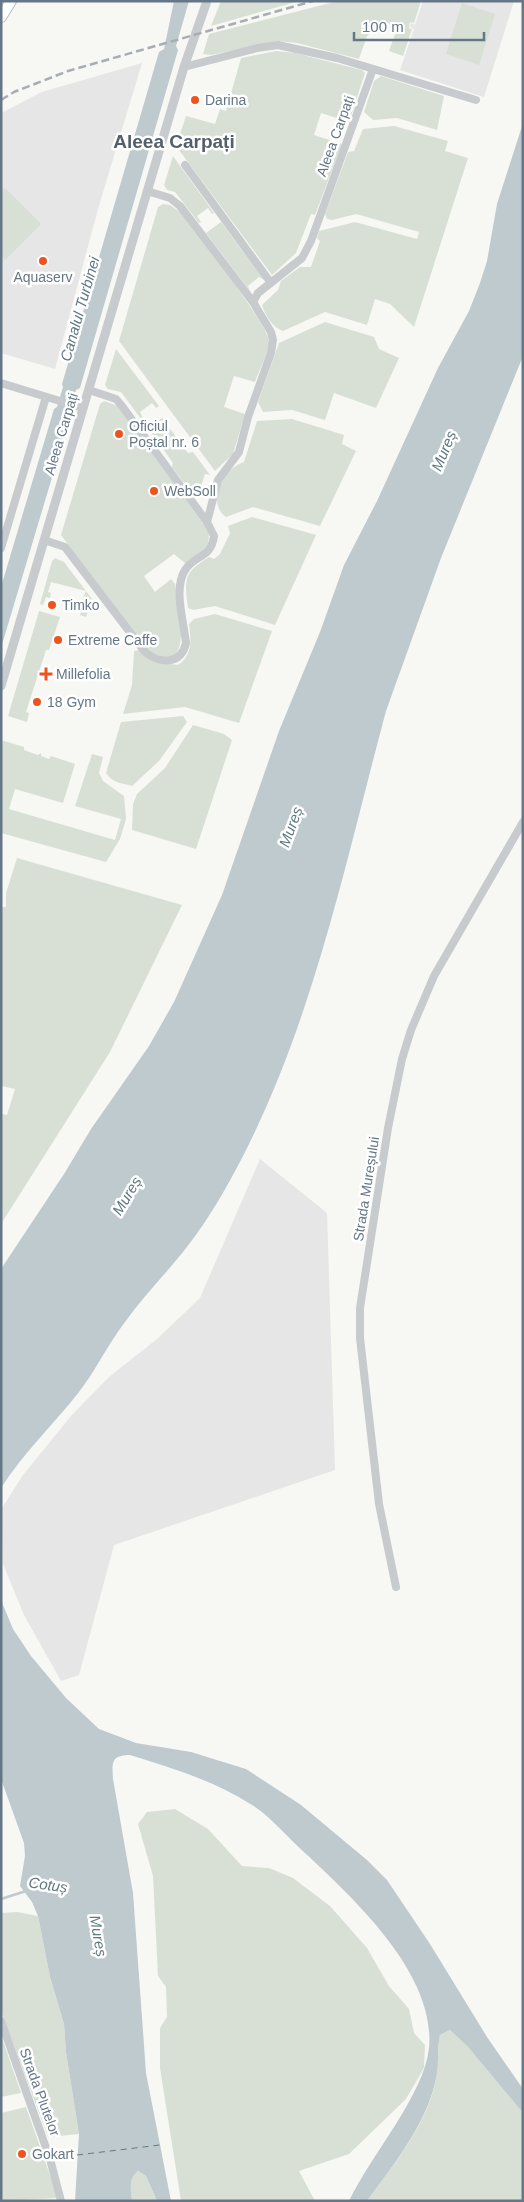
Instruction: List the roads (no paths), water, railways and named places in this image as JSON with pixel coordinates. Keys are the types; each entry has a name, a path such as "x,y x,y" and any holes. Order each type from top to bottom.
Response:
{"main road":[{"path":"1,17 11,1"}],"street":[{"name":"Aleea Carpați","path":"1,686 44,540 80,407 88,390 184,67 207,1"},
{"path":"184,67 257,48 278,45 313,52 476,100"},
{"name":"Aleea Carpați","path":"253,302 258,293 302,258 312,242 374,69"},
{"path":"185,165 271,283"},
{"path":"147,191 170,198 180,206 253,302 271,332 271,353 248,417 237,458 221,472 215,486 207,522"},
{"path":"1,383 80,407"},
{"path":"44,540 66,547 145,652 157,660 170,661 179,657 184,651 186,643 179,584 185,570 209,551 213,544 214,536 207,522 116,399 88,390"},
{"path":"1,548 3,533 46,397"},
{"name":"Strada Mureșului","path":"396,1587 379,1504 360,1338 360,1308 388,1128 402,1059 426,992 523,822"},
{"name":"Strada Plutelor","path":"1,2021 50,2159 61,2201"}],"water":[{"name":"Canalul Turbinei","path":"174,1 189,1 176,46 178,50 80,388 76,390 70,411 71,414 1,648 1,587 54,409 57,407 63,387 62,384 159,52 164,49"},
{"name":"Mureș","path":"523,123 523,356 441,558 386,711 322,953 281,1071 257,1128 228,1184 203,1225 181,1255 131,1314 79,1392 19,1463 1,1488 1,1269 64,1174 91,1129 149,1046 174,1002 222,895 279,731 320,632 344,565 377,501 438,368 469,311 487,261 497,204"},
{"name":"Mureș","path":"1,1600 13,1629 31,1656 66,1698 99,1729 136,1743 191,1752 246,1769 301,1805 367,1860 387,1880 430,1944 487,2037 523,2089 523,2113 468,2047 450,2030 440,2035 437,2073 433,2090 419,2124 399,2157 367,2201 349,2201 407,2105 425,2066 429,2048 428,2020 419,1993 406,1966 368,1915 259,1810 238,1796 208,1782 146,1760 124,1755 119,1756 114,1761 113,1779 133,1893 146,2073 171,2201 157,2201 146,2176 138,2171 131,2181 132,2201 75,2201 79,2134 66,2052 64,2024 50,1977 38,1916 32,1902 20,1886 25,1856 24,1843 1,1779"}],"waterway":[{"name":"Cotuș","path":"1,1899 26,1891"}],"railway":[{"path":"1,100 14,92 68,71 313,1"}],"place":[{"name":"Darina","path":"195,100"},
{"name":"Aquaserv","path":"43,261"},
{"name":"Oficiul Poștal nr. 6","path":"119,434"},
{"name":"WebSoll","path":"154,491"},
{"name":"Timko","path":"52,605"},
{"name":"Extreme Caffe","path":"58,640"},
{"name":"Millefolia","path":"46,674"},
{"name":"18 Gym","path":"37,702"},
{"name":"Gokart","path":"22,2154"}],"district":[{"name":"Aleea Carpați","path":"174,141"}]}
